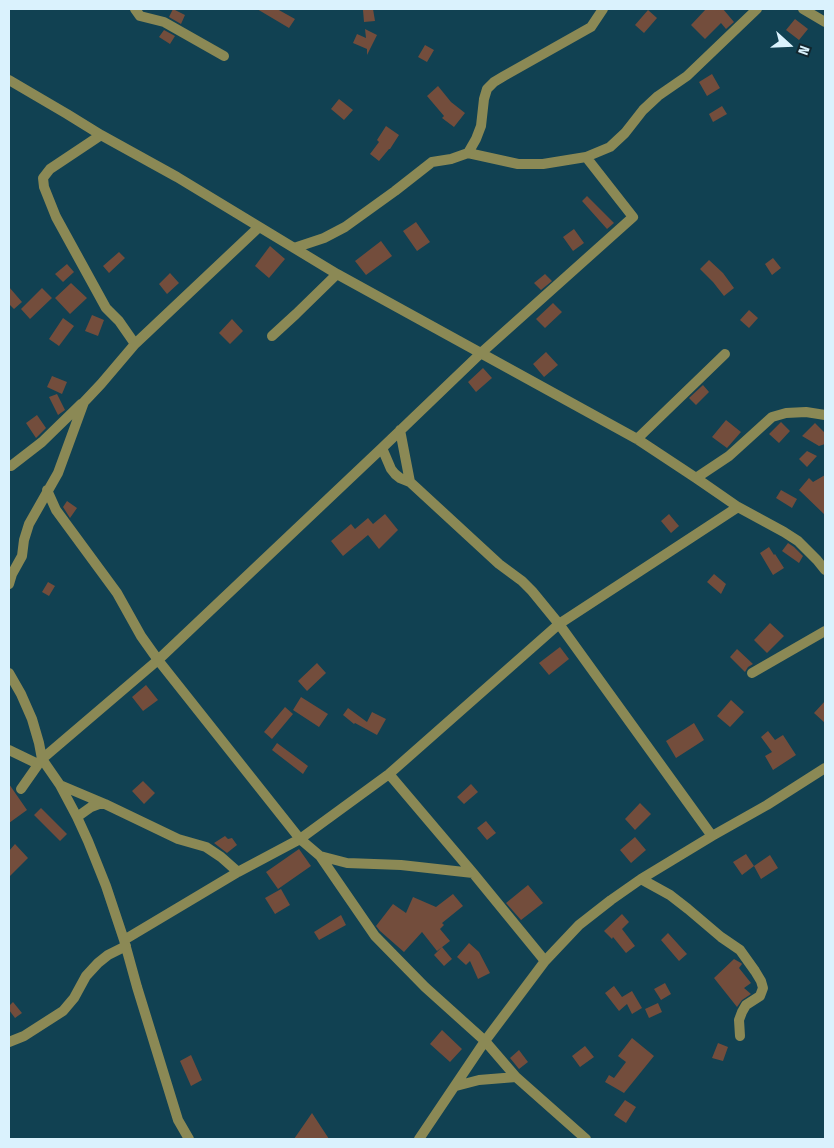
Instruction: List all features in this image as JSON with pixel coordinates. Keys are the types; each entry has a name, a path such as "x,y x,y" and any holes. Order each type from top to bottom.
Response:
{"street":[{"path":"135,9 140,16 149,13 224,56"},
{"path":"468,153 481,126 487,89 494,82 590,27 603,9"},
{"path":"294,248 324,238 345,227 432,162 451,159 468,153 518,164 543,164 586,157 610,147 643,110 658,96 687,76 757,9"},
{"path":"803,9 825,22"},
{"path":"9,80 101,135 177,176 336,274 637,439 738,507 798,541 825,570"},
{"path":"101,135 50,170 43,178 44,187 56,217 106,308 119,321 135,344"},
{"path":"21,789 40,762 158,660 481,352 633,218 586,157"},
{"path":"11,466 42,442 84,402 135,344 259,227"},
{"path":"272,336 336,274"},
{"path":"637,439 725,354"},
{"path":"9,584 22,556 29,524 58,473 84,402"},
{"path":"696,478 729,456 772,417 786,413 806,412 825,415"},
{"path":"400,430 410,482"},
{"path":"382,448 395,474 410,482 499,564 522,581 559,624 712,836"},
{"path":"47,490 56,510 117,593 141,636 158,660 300,839 320,856 375,936 425,987 485,1041 516,1077 586,1139"},
{"path":"9,1042 24,1036 63,1011 74,998 86,976 98,963 125,943 238,872 300,839 389,774 559,624 738,507"},
{"path":"752,672 825,631"},
{"path":"9,673 32,719 39,744 40,762"},
{"path":"9,750 40,762 60,785 77,817 106,886 178,1120 189,1139"},
{"path":"423,1137 485,1041 545,961 579,926 641,879 767,805 825,768"},
{"path":"389,774 474,873 545,961"},
{"path":"60,785 178,839 206,847 238,872"},
{"path":"77,817 91,807 105,804"},
{"path":"320,856 347,864 401,865 474,873"},
{"path":"641,879 670,895 721,937 740,950 755,971 763,988 760,996 746,1005 742,1012 739,1020 740,1036"},
{"path":"456,1086 479,1080 516,1077"}],"building":[{"path":"173,9 185,15 181,24 169,17"},
{"path":"257,9 277,9 295,19 289,28"},
{"path":"373,9 375,21 364,22 363,10"},
{"path":"706,9 723,9 734,22 726,29 721,23 705,39 691,25"},
{"path":"648,10 657,18 644,33 635,25"},
{"path":"795,19 808,29 799,40 786,30"},
{"path":"365,29 377,35 367,55 367,49 353,43 357,34 366,38"},
{"path":"164,30 175,36 170,44 159,37"},
{"path":"425,45 434,50 427,62 418,57"},
{"path":"712,74 720,88 707,96 699,82"},
{"path":"438,86 451,102 465,113 454,127 442,118 444,116 427,96"},
{"path":"339,99 353,110 344,120 331,109"},
{"path":"722,106 727,114 713,122 709,114"},
{"path":"386,126 399,135 379,161 370,154 379,142 377,140"},
{"path":"587,196 614,223 607,229 582,201"},
{"path":"416,222 430,242 417,251 403,231"},
{"path":"574,229 584,243 573,251 563,237"},
{"path":"381,241 392,256 366,275 355,261"},
{"path":"270,246 285,259 269,278 255,266"},
{"path":"119,252 125,258 109,273 103,266"},
{"path":"773,258 781,268 772,275 765,264"},
{"path":"709,260 723,273 734,288 724,296 700,269"},
{"path":"67,264 74,272 63,282 55,274"},
{"path":"170,273 179,283 167,294 159,284"},
{"path":"545,274 552,281 541,290 534,283"},
{"path":"71,283 87,298 70,314 55,298"},
{"path":"9,287 22,302 14,309 9,304"},
{"path":"42,288 52,298 30,319 21,309"},
{"path":"553,303 562,312 545,328 536,319"},
{"path":"749,310 758,318 749,328 740,320"},
{"path":"92,315 104,320 98,336 85,331"},
{"path":"63,318 74,326 59,346 49,339"},
{"path":"232,319 243,331 230,344 219,333"},
{"path":"546,352 558,365 544,377 533,364"},
{"path":"483,368 492,378 476,392 468,382"},
{"path":"52,376 67,382 62,394 47,387"},
{"path":"703,385 709,392 696,405 689,398"},
{"path":"57,394 65,410 58,415 49,397"},
{"path":"37,415 46,428 36,438 26,423"},
{"path":"726,420 741,432 727,448 712,437"},
{"path":"781,422 790,431 779,443 769,434"},
{"path":"815,423 825,433 825,444 819,446 802,436"},
{"path":"807,451 817,456 807,467 799,459"},
{"path":"825,475 825,515 799,490 809,478 813,482"},
{"path":"781,490 797,499 792,508 776,498"},
{"path":"67,501 77,508 70,518 63,507"},
{"path":"385,514 398,530 379,549 368,535 343,556 331,541 351,524 355,529 368,518 373,524"},
{"path":"669,514 679,526 671,533 661,521"},
{"path":"788,543 803,556 799,563 782,551"},
{"path":"769,547 784,568 773,575 760,553"},
{"path":"714,574 726,584 721,594 707,582"},
{"path":"48,582 55,586 49,596 42,592"},
{"path":"770,623 784,636 767,653 754,640"},
{"path":"560,647 569,659 549,675 539,663"},
{"path":"737,649 753,664 745,672 730,657"},
{"path":"317,663 326,673 307,691 298,681"},
{"path":"146,685 158,700 143,711 132,697"},
{"path":"301,697 328,714 319,727 293,710"},
{"path":"731,700 744,712 730,727 717,716"},
{"path":"825,701 825,723 814,713"},
{"path":"285,707 293,714 272,739 264,732"},
{"path":"348,708 367,722 372,712 386,719 377,735 354,724 343,715"},
{"path":"694,723 704,740 676,758 666,741"},
{"path":"768,731 775,740 783,735 796,755 773,770 765,756 772,752 761,737"},
{"path":"277,743 308,766 303,774 272,750"},
{"path":"143,781 155,793 144,804 132,791"},
{"path":"9,784 27,810 9,823"},
{"path":"471,784 478,792 464,804 457,797"},
{"path":"640,803 651,814 635,830 625,819"},
{"path":"41,808 67,834 60,841 34,815"},
{"path":"486,821 496,833 487,840 477,828"},
{"path":"225,836 228,839 232,838 237,845 227,853 214,843"},
{"path":"635,837 646,850 631,863 620,850"},
{"path":"15,844 28,858 9,877 9,851"},
{"path":"299,849 311,866 278,889 266,872"},
{"path":"746,854 754,866 742,875 733,862"},
{"path":"770,855 778,868 761,879 754,866"},
{"path":"528,885 543,903 521,920 506,903"},
{"path":"281,889 290,905 275,914 265,898"},
{"path":"453,894 463,906 442,923 444,925 440,929 450,941 437,951 422,932 404,952 376,926 393,904 406,913 413,897 436,907"},
{"path":"622,914 629,922 622,929 635,946 626,953 613,937 612,939 604,931"},
{"path":"341,915 346,925 319,940 314,932"},
{"path":"668,933 687,954 679,961 661,940"},
{"path":"469,943 479,952 490,973 478,979 470,961 466,965 457,957"},
{"path":"442,947 452,959 444,966 434,955"},
{"path":"734,959 742,964 739,968 751,983 744,988 751,994 742,1000 737,1007 714,978"},
{"path":"665,983 671,994 661,1000 654,989"},
{"path":"614,986 622,997 632,991 642,1008 632,1014 627,1004 619,1011 605,993"},
{"path":"13,1002 22,1013 15,1018 9,1010 9,1006"},
{"path":"658,1003 662,1012 649,1018 645,1009"},
{"path":"442,1030 462,1049 450,1062 430,1044"},
{"path":"632,1038 654,1056 624,1093 605,1082 609,1075 614,1078 626,1062 618,1056"},
{"path":"718,1043 728,1047 723,1061 712,1058"},
{"path":"585,1046 594,1057 580,1067 572,1056"},
{"path":"519,1050 528,1062 519,1069 510,1058"},
{"path":"191,1055 202,1080 191,1086 180,1061"},
{"path":"625,1100 636,1107 626,1123 614,1115"},
{"path":"312,1113 329,1139 294,1139"}]}
